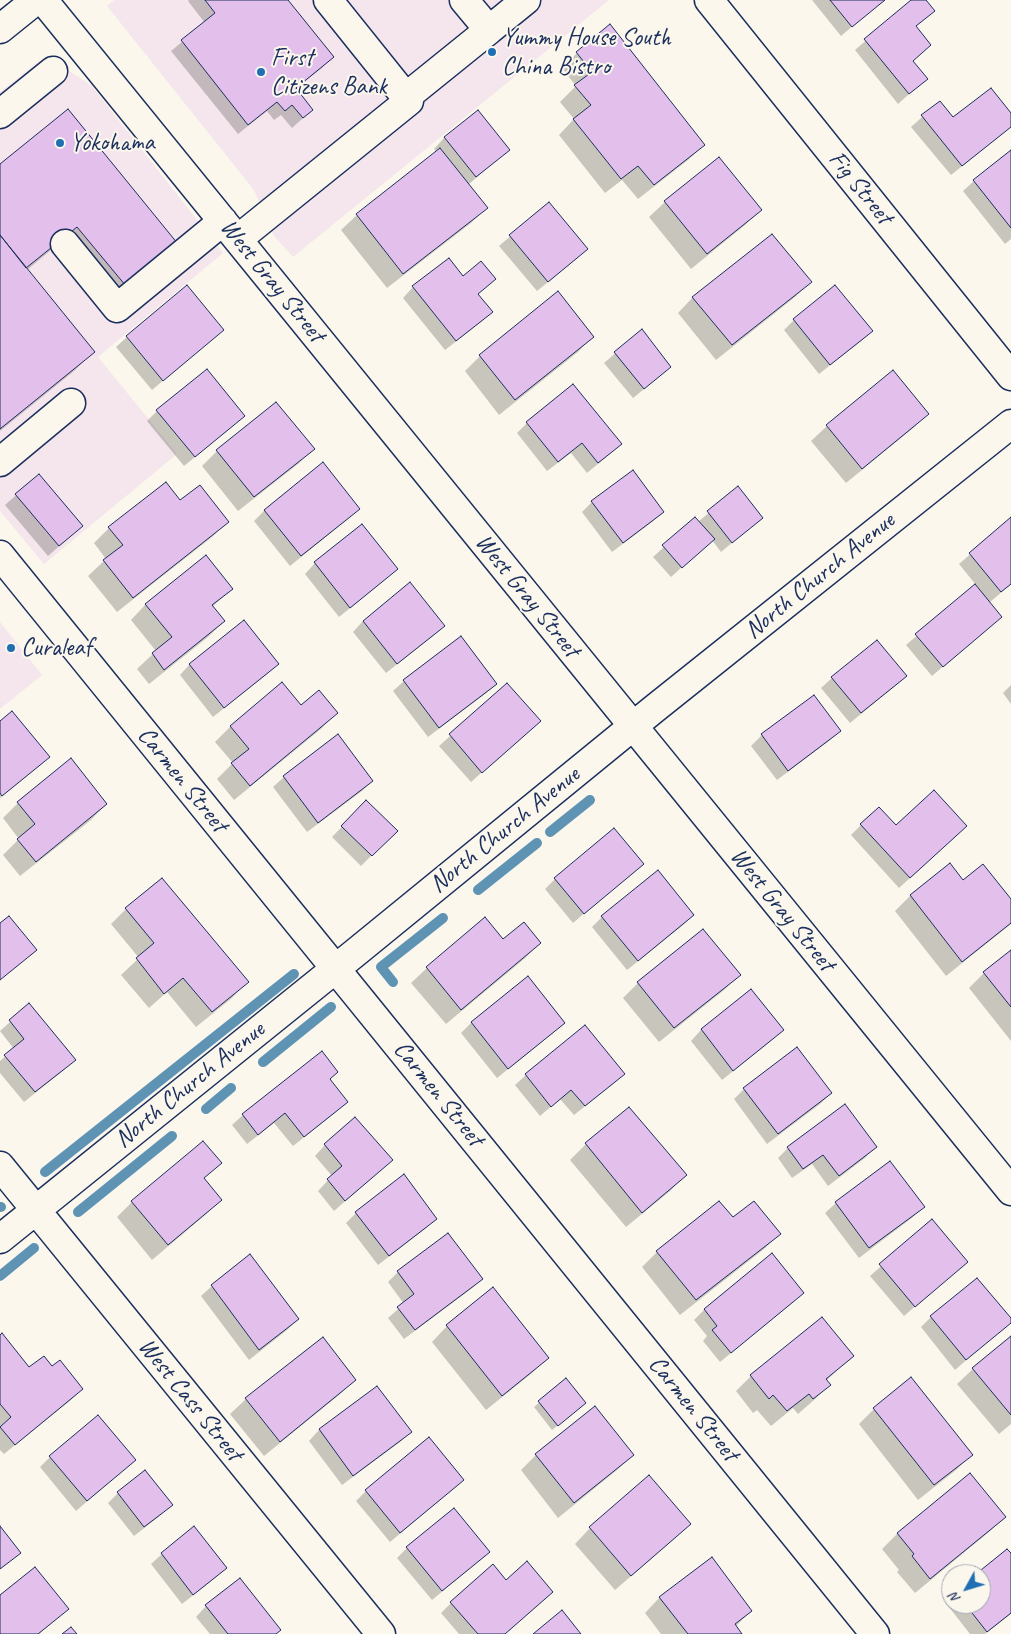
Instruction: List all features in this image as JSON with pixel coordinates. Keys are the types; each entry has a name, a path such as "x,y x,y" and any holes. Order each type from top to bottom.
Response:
{"street":[{"path":"0,29 36,0"},
{"name":"West Gray Street","path":"43,0 1011,1191"},
{"path":"65,244 117,308 230,230 409,101 328,0"},
{"path":"464,0 489,30"},
{"path":"406,97 526,0"},
{"name":"Fig Street","path":"709,0 1011,376"},
{"path":"0,114 53,71"},
{"path":"0,462 72,403"},
{"name":"North Church Avenue","path":"0,1239 336,969 632,726 1011,424"},
{"name":"Carmen Street","path":"0,555 875,1634"},
{"name":"West Cass Street","path":"0,1166 381,1634"}],"shaded area":[{"path":"114,0 609,0 293,257 274,236 254,190 107,6"},
{"path":"39,61 61,66 91,85 223,253 98,357 177,454 44,564 0,511 0,92"},
{"name":"Curaleaf","path":"0,622 42,675 0,709"}],"building":[{"name":"First Citizens Bank","path":"205,0 288,0 334,57 296,88 313,110 303,118 292,105 285,111 277,102 248,125 181,40 215,13"},
{"path":"830,0 885,0 852,27"},
{"path":"911,0 926,0 935,11 916,26 931,45 913,61 928,79 909,94 864,39"},
{"path":"610,24 705,145 654,185 638,166 621,179 573,119 591,105 574,85 592,72 576,52"},
{"path":"991,88 1011,113 1011,127 962,166 921,115 940,101 953,117"},
{"path":"68,109 178,244 126,286 77,227 26,268 0,235 0,164"},
{"path":"478,110 510,150 476,177 444,137"},
{"path":"440,148 488,208 403,274 356,214"},
{"path":"1011,150 1011,228 973,180"},
{"path":"719,157 762,210 707,254 664,201"},
{"path":"549,202 588,249 548,282 509,235"},
{"path":"772,234 812,282 732,345 692,297"},
{"path":"0,235 95,352 0,429"},
{"path":"449,258 463,276 481,261 496,279 478,294 493,312 456,341 412,286"},
{"path":"187,285 224,330 163,381 126,336"},
{"path":"835,285 873,331 830,365 793,319"},
{"path":"558,291 594,337 515,400 479,355"},
{"path":"642,329 671,367 644,389 614,352"},
{"path":"207,369 245,416 195,457 156,410"},
{"path":"893,370 929,414 862,469 826,425"},
{"path":"573,384 622,444 598,463 582,443 558,462 526,422"},
{"path":"276,402 315,449 254,497 216,450"},
{"path":"323,462 360,509 301,556 264,510"},
{"path":"633,470 664,512 623,543 591,501"},
{"path":"39,474 83,526 59,546 15,494"},
{"path":"166,482 180,500 200,485 229,522 133,598 103,560 123,545 108,527"},
{"path":"738,486 763,518 732,543 707,511"},
{"path":"695,517 715,539 682,568 662,545"},
{"path":"1011,517 1011,584 1001,592 969,553"},
{"path":"362,524 398,569 350,608 314,562"},
{"path":"206,555 233,589 212,605 225,621 164,670 152,653 172,637 145,604"},
{"path":"410,582 445,626 397,664 363,621"},
{"path":"975,584 1002,617 943,667 915,634"},
{"path":"244,620 279,664 224,708 189,664"},
{"path":"461,636 497,684 439,728 403,680"},
{"path":"877,640 907,676 861,713 831,677"},
{"path":"282,682 301,705 319,690 338,713 250,786 231,763 249,749 230,726"},
{"path":"507,683 541,721 482,773 449,734"},
{"path":"814,695 841,731 788,771 761,734"},
{"path":"12,711 50,757 2,796 0,793 0,721"},
{"path":"338,734 373,781 318,823 283,776"},
{"path":"71,758 107,804 36,862 17,839 35,824 17,802"},
{"path":"934,790 967,826 910,878 860,824 879,807 896,825"},
{"path":"366,800 398,831 372,856 341,826"},
{"path":"614,828 644,864 584,914 554,878"},
{"path":"950,863 963,880 983,864 1011,899 1011,923 962,962 910,895"},
{"path":"658,870 694,915 638,961 601,916"},
{"path":"162,878 249,982 212,1012 183,978 164,994 136,958 154,943 125,908"},
{"path":"9,916 37,950 0,980 0,923"},
{"path":"485,917 503,939 524,922 541,943 461,1010 426,967"},
{"path":"703,929 741,975 674,1028 637,982"},
{"path":"1011,950 1011,1007 983,972"},
{"path":"528,976 565,1023 508,1069 471,1022"},
{"path":"751,989 784,1030 733,1071 701,1029"},
{"path":"29,1003 76,1060 35,1092 4,1055 24,1039 9,1020"},
{"path":"585,1025 625,1074 585,1106 571,1090 551,1107 525,1074"},
{"path":"797,1047 832,1093 778,1134 743,1088"},
{"path":"322,1051 338,1072 330,1079 348,1102 304,1137 285,1113 258,1135 242,1114"},
{"path":"845,1104 877,1147 839,1176 823,1155 803,1169 787,1147"},
{"path":"629,1107 687,1175 642,1213 585,1143"},
{"path":"355,1117 393,1160 345,1201 327,1179 342,1166 324,1144"},
{"path":"203,1141 222,1163 204,1178 222,1200 168,1245 131,1201"},
{"path":"890,1161 925,1207 869,1248 835,1202"},
{"path":"404,1174 437,1219 389,1256 355,1212"},
{"path":"719,1201 733,1217 754,1201 781,1234 696,1300 656,1251"},
{"path":"932,1219 968,1262 915,1307 879,1264"},
{"path":"448,1233 483,1279 415,1330 397,1307 414,1294 397,1271"},
{"path":"772,1253 804,1293 731,1353 712,1330 717,1326 704,1309"},
{"path":"250,1254 299,1319 259,1350 211,1285"},
{"path":"977,1278 1011,1318 1011,1323 966,1360 930,1316"},
{"path":"493,1287 549,1358 502,1396 446,1325"},
{"path":"822,1317 854,1356 826,1379 831,1385 813,1399 809,1394 787,1411 773,1395 769,1399 750,1375"},
{"path":"2,1333 29,1367 44,1356 52,1366 60,1360 83,1389 15,1445 0,1427 11,1417 0,1404 0,1335"},
{"path":"1011,1336 1011,1415 972,1368"},
{"path":"323,1337 356,1380 280,1442 245,1398"},
{"path":"911,1377 973,1455 934,1485 873,1408"},
{"path":"566,1378 586,1403 558,1426 538,1401"},
{"path":"377,1386 412,1432 353,1476 319,1429"},
{"path":"595,1406 634,1455 574,1503 535,1454"},
{"path":"98,1415 136,1460 87,1501 49,1456"},
{"path":"429,1437 464,1480 400,1533 365,1490"},
{"path":"145,1470 173,1505 144,1527 117,1492"},
{"path":"970,1473 1006,1517 948,1564 941,1564 941,1570 930,1579 912,1556 914,1554 897,1533"},
{"path":"649,1475 691,1524 631,1576 589,1527"},
{"path":"454,1508 490,1552 442,1591 406,1547"},
{"path":"0,1526 21,1553 0,1569"},
{"path":"194,1526 227,1568 193,1595 161,1553"},
{"path":"1007,1549 1011,1553 1011,1613 987,1632 973,1614 991,1614 991,1564 988,1564"},
{"path":"712,1557 752,1611 735,1624 742,1634 688,1634 659,1597"},
{"path":"527,1561 553,1592 505,1634 478,1634 450,1602 493,1564 506,1580"},
{"path":"35,1567 69,1609 38,1634 0,1634 0,1595"},
{"path":"240,1578 281,1630 276,1634 228,1634 205,1605"},
{"path":"562,1610 581,1634 533,1634"},
{"path":"71,1627 77,1634 62,1634"}],"waterway":[{"path":"550,832 590,800"},
{"path":"478,890 537,843"},
{"path":"393,982 381,967 443,918"},
{"path":"45,1172 294,974"},
{"path":"263,1062 331,1007"},
{"path":"206,1109 231,1088"},
{"path":"78,1212 172,1136"},
{"path":"0,1276 34,1248"}],"place":[{"name":"Yummy House South China Bistro","path":"492,52"},
{"name":"First Citizens Bank","path":"261,72"},
{"name":"Yokohama","path":"60,143"},
{"name":"Curaleaf","path":"11,648"}]}
